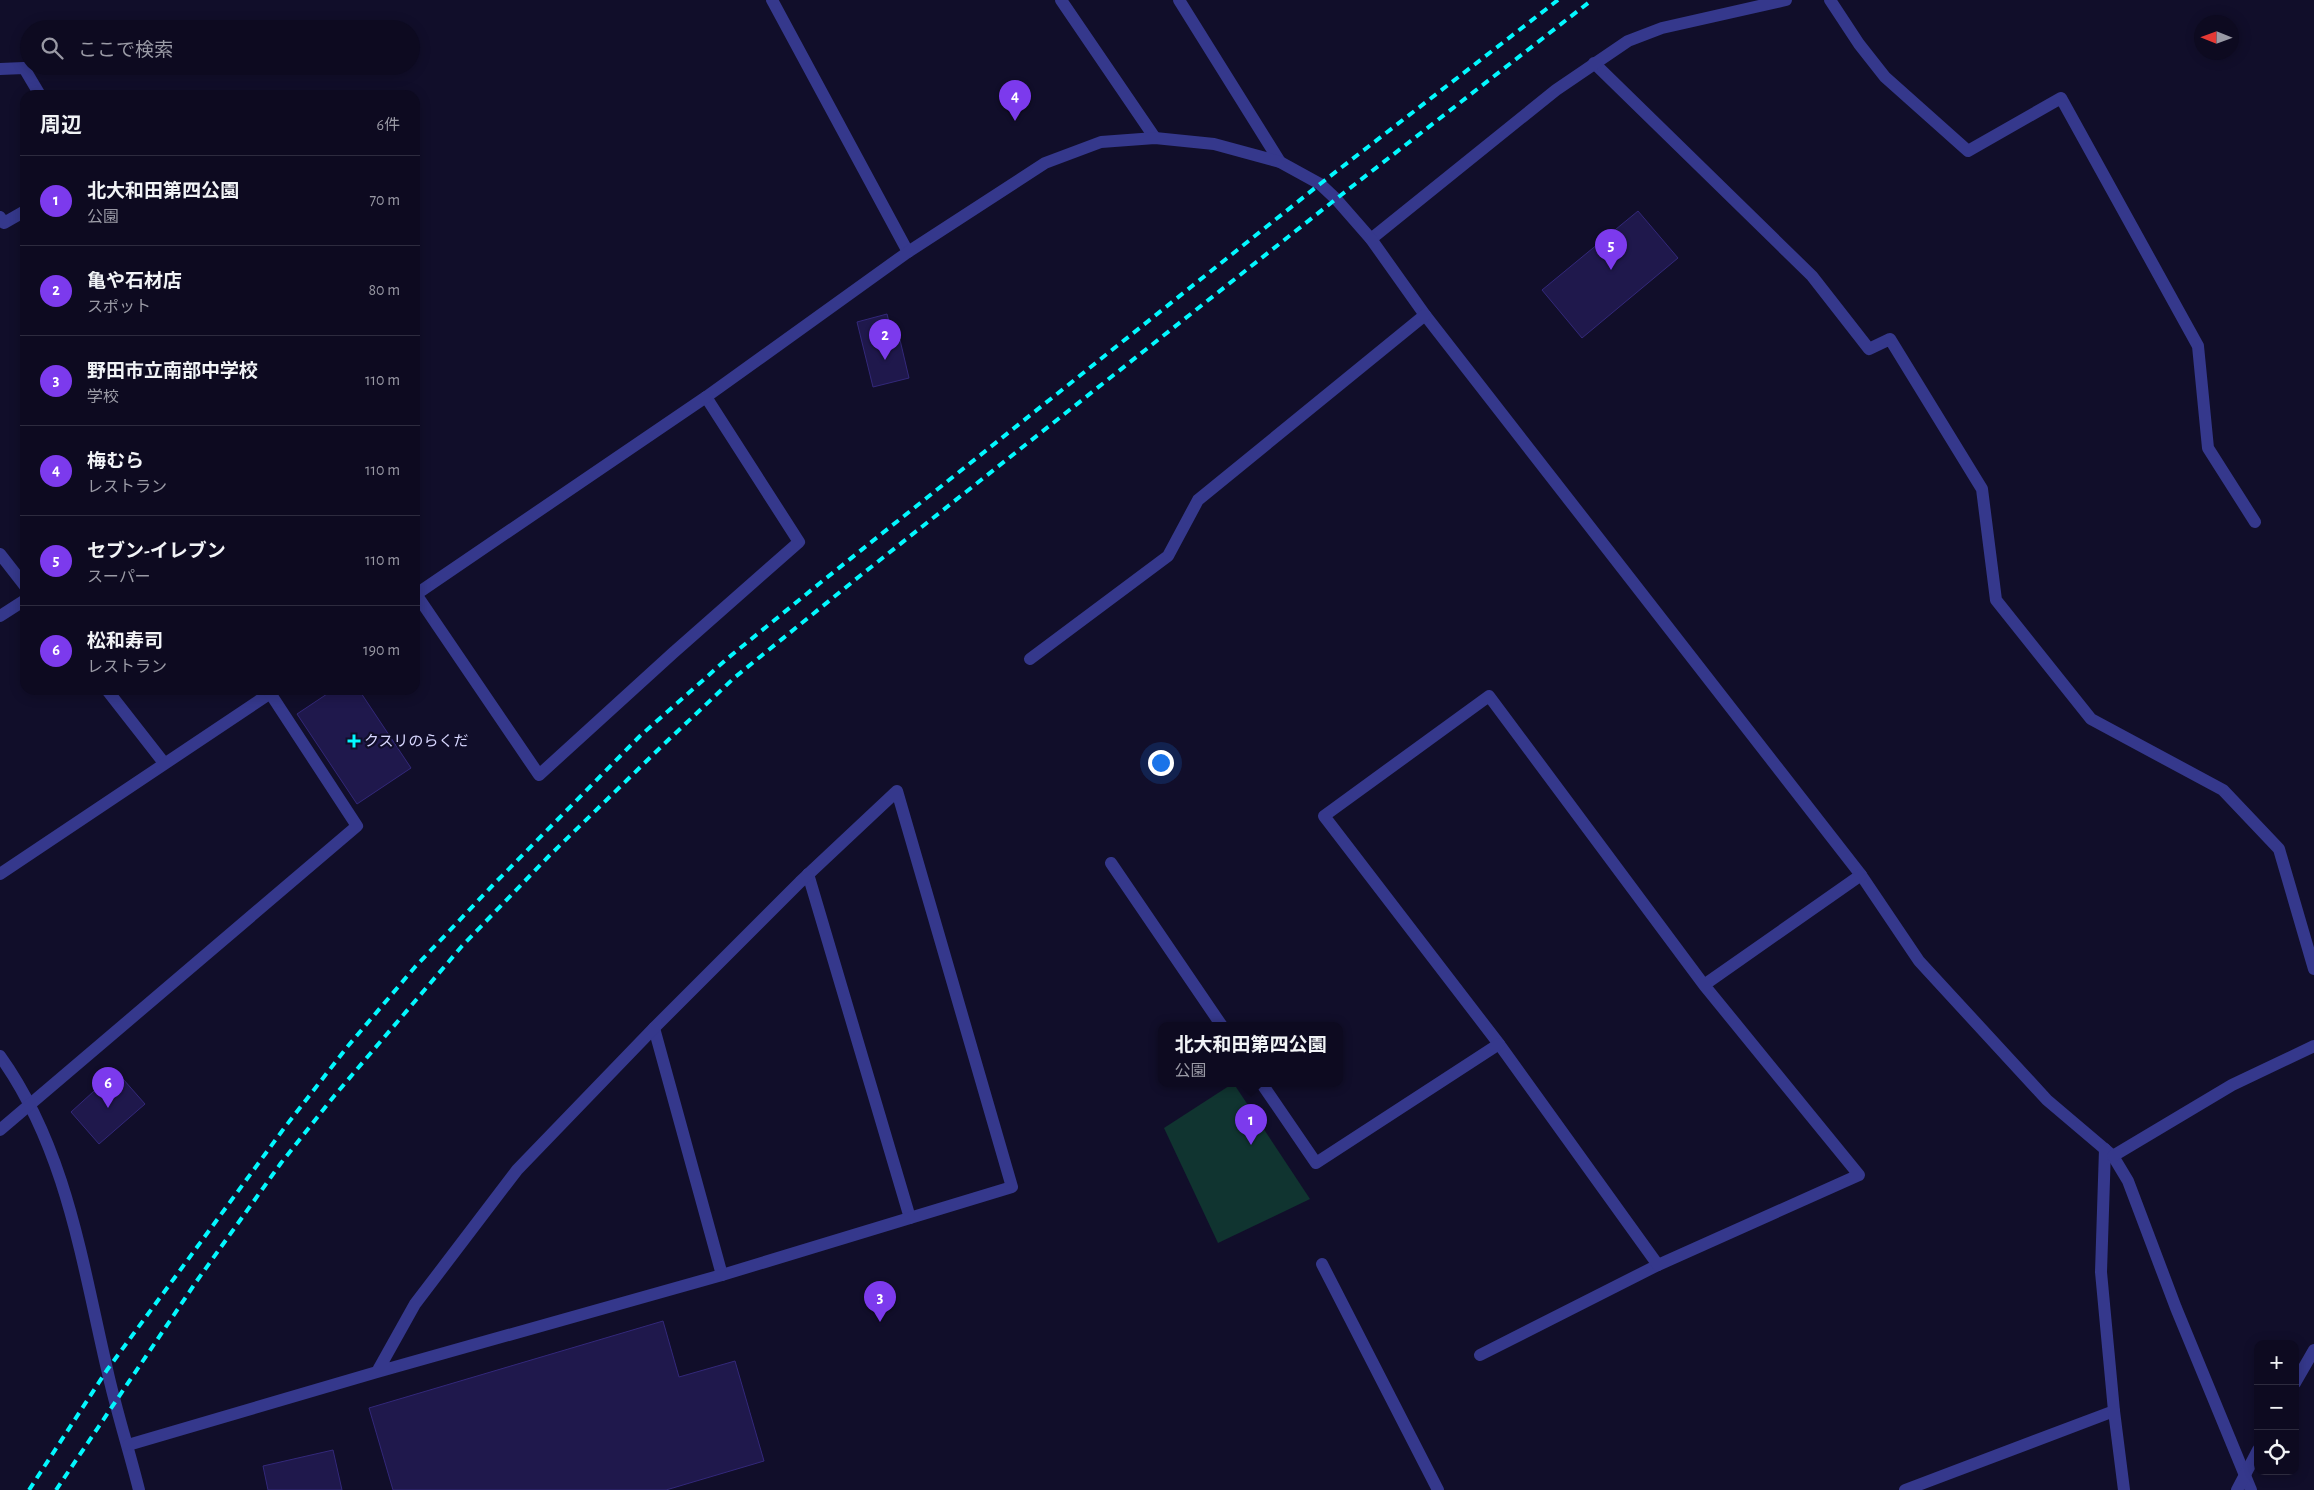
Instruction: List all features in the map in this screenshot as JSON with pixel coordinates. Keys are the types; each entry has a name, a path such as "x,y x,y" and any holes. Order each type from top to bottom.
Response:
{"street":[{"path":"772,0 908,252"},
{"path":"1061,0 1155,138"},
{"path":"1179,0 1280,162"},
{"path":"1370,239 1556,90 1628,40 1662,28 1786,0"},
{"path":"1830,0 1859,44 1885,76 1968,151 2061,98 2198,346 2208,448 2255,522"},
{"path":"1594,63 1812,276 1868,349 1890,340 1982,488 1996,600 2091,718 2223,790 2279,850 2314,969"},
{"path":"0,69 20,68"},
{"path":"28,75 37,90"},
{"path":"420,591 706,397 908,252 1045,163 1101,142 1155,138 1214,144 1280,162 1320,184 1370,239 1425,315 1861,875 1919,961 2047,1100 2109,1153 2128,1181 2176,1308 2251,1490"},
{"path":"0,217 4,223 20,214"},
{"path":"1030,659 1168,556 1198,500 1425,315"},
{"path":"420,600 539,775 799,542 706,397"},
{"path":"0,554 20,580"},
{"path":"0,616 20,603"},
{"path":"111,695 164,763"},
{"path":"0,874 267,695"},
{"path":"0,1130 357,826 274,695"},
{"path":"1480,1355 1658,1266 1859,1175 1704,985 1489,696 1324,816 1499,1044 1658,1266"},
{"path":"128,1445 377,1372 722,1275 1012,1187 896,791 808,874 654,1028 517,1170 415,1304 377,1372"},
{"path":"1111,863 1219,1022"},
{"path":"808,874 910,1218"},
{"path":"1704,985 1861,875"},
{"path":"654,1028 722,1275"},
{"path":"1264,1087 1316,1163 1499,1044"},
{"path":"2109,1153 2232,1085 2314,1046"},
{"path":"0,1056 31,1105 70,1203 114,1402 128,1445 139,1490"},
{"path":"2109,1153 2101,1272 2114,1411 2124,1490"},
{"path":"1322,1264 1438,1490"},
{"path":"2299,1376 2314,1350"},
{"path":"1905,1490 2114,1411"},
{"path":"2236,1490 2254,1457"}],"green space":[{"path":"1227,1087 1236,1087 1310,1199 1218,1243 1164,1128"}],"building":[{"path":"1638,211 1678,258 1582,338 1542,290"},
{"path":"887,314 894,342 900,340 909,378 873,387 857,322"},
{"name":"クスリのらくだ","path":"326,695 362,695 411,768 357,804 297,714"},
{"path":"116,1071 145,1104 99,1144 71,1112"},
{"path":"663,1321 679,1377 735,1361 764,1461 666,1490 393,1490 369,1408"},
{"path":"333,1450 342,1490 268,1490 263,1466"}],"railway":[{"path":"29,1490 107,1370 285,1127 348,1046 415,967 640,736 728,658 820,583 1320,184 1558,0"},
{"path":"56,1490 196,1282 281,1163 335,1095 462,946 549,856 663,745 734,678 861,575 1336,199 1592,0"}],"place":[{"name":"梅むら","path":"1015,121"},
{"name":"セブン-イレブン","path":"1611,270"},
{"name":"亀や石材店","path":"885,360"},
{"name":"クスリのらくだ","path":"354,741"},
{"name":"松和寿司","path":"108,1108"},
{"name":"北大和田第四公園","path":"1251,1145"},
{"name":"野田市立南部中学校","path":"880,1322"}]}
